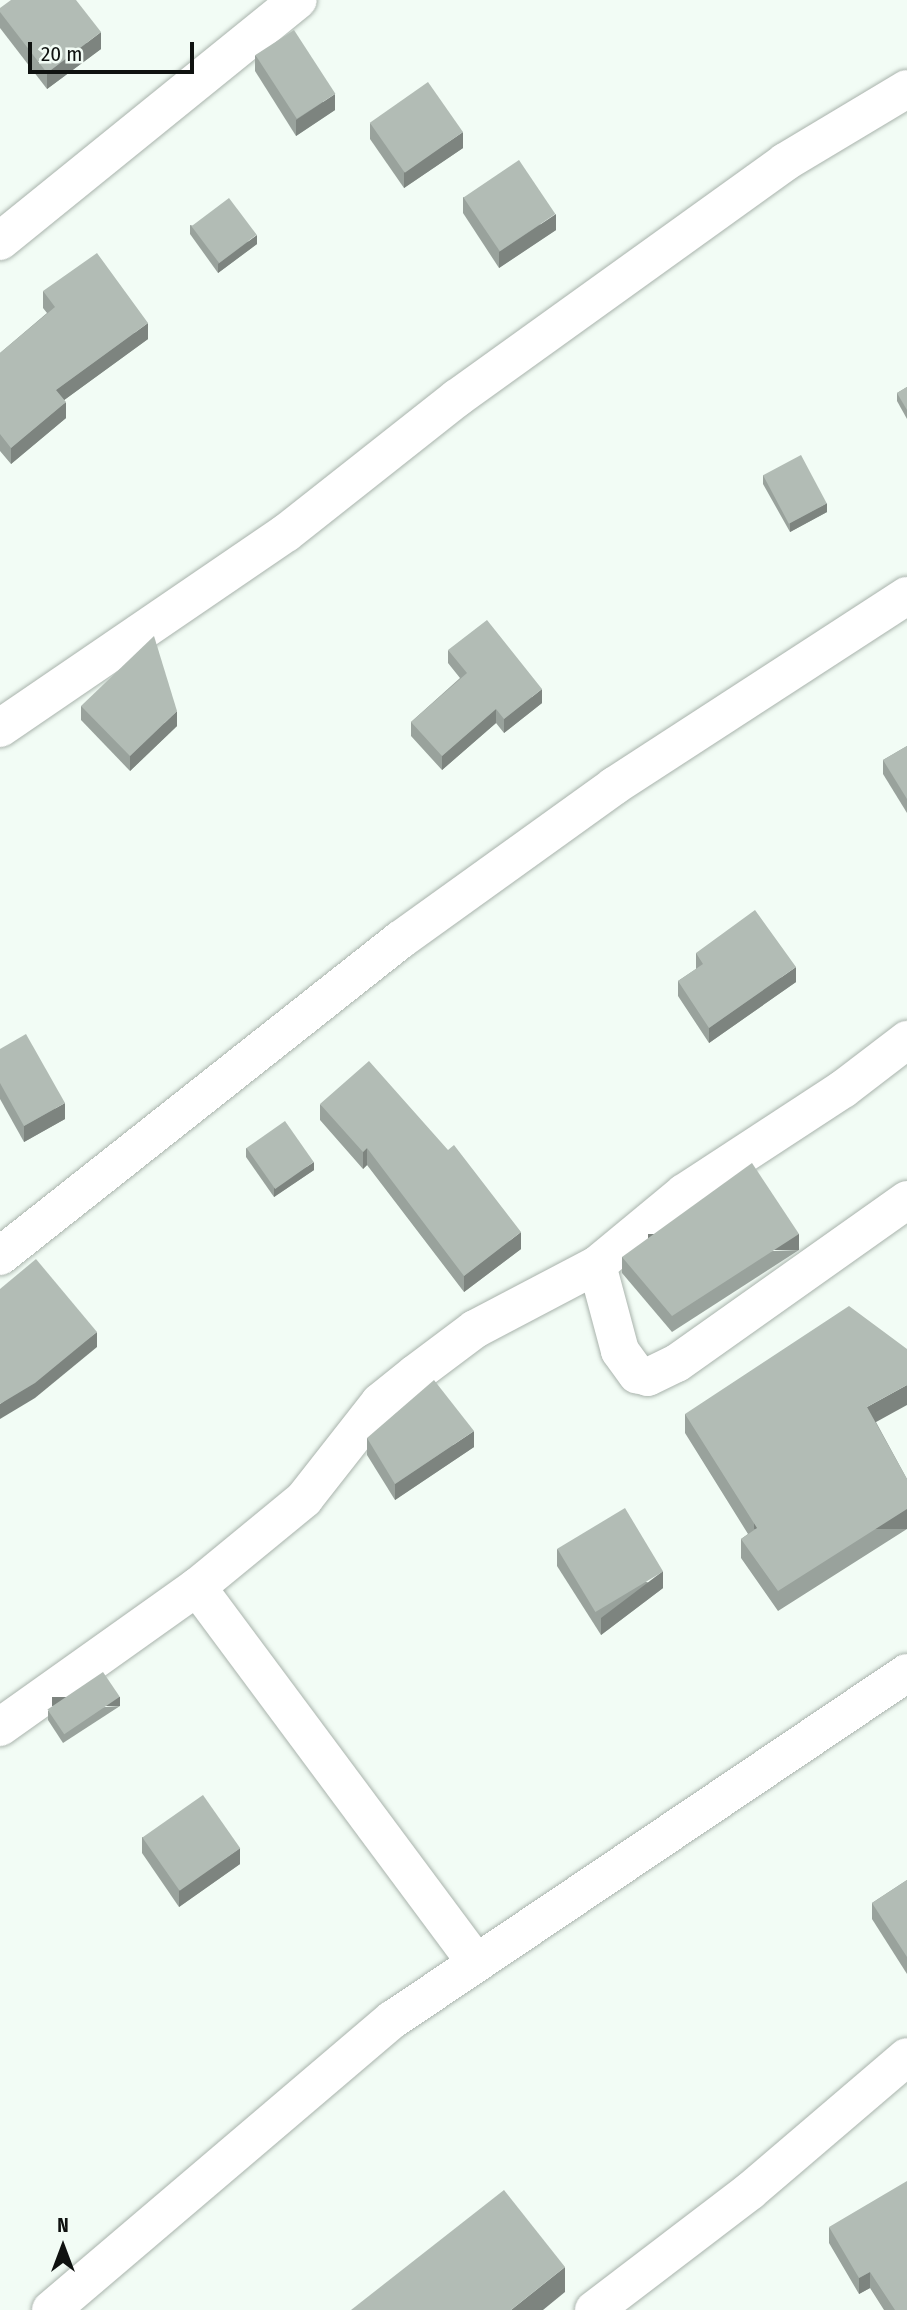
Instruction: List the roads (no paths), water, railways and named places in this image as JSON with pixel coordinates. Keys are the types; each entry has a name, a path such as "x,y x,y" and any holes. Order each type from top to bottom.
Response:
{"street":[{"path":"0,241 298,0"},
{"path":"0,728 286,533 457,398 785,162 907,89"},
{"path":"0,1256 412,932 614,786 907,596"},
{"path":"0,1727 197,1587 304,1499 380,1402 415,1374 475,1329 597,1265 684,1194 843,1089 907,1040"},
{"path":"597,1265 620,1351 636,1374 649,1377 677,1363 907,1200"},
{"path":"197,1587 475,1962"},
{"path":"51,2310 392,2021 475,1962 907,1673"},
{"path":"594,2310 750,2191 907,2057"}]}
